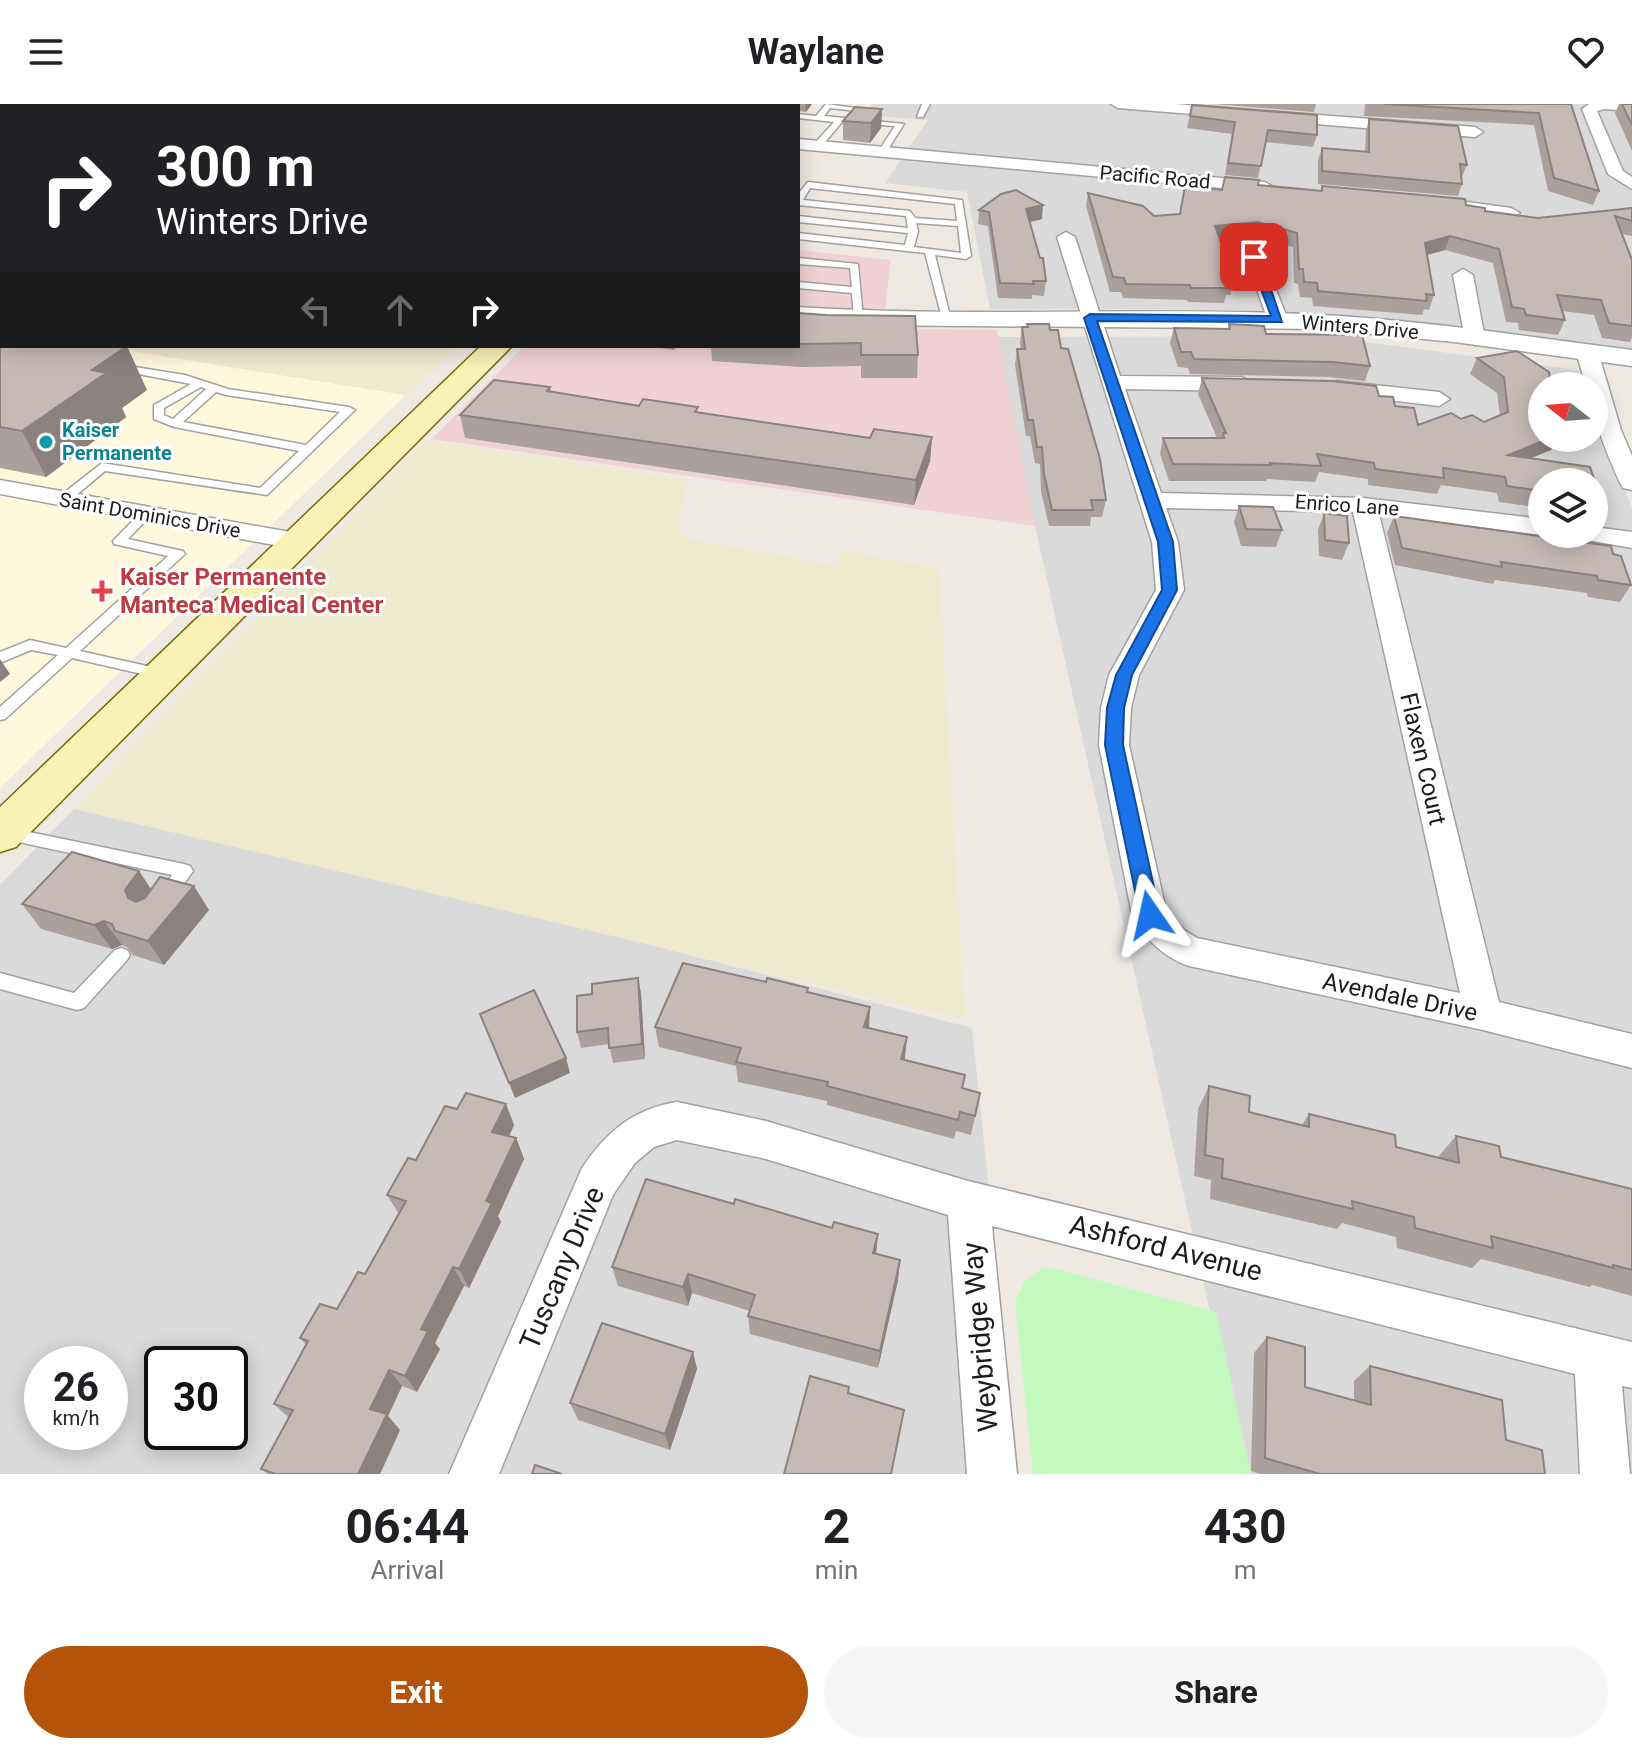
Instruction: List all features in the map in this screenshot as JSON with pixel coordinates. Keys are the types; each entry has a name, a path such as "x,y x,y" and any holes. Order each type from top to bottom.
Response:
{"main road":[{"path":"2,834 496,348"}],"street":[{"path":"1118,104 1475,132"},
{"path":"1632,107 1594,105 1589,109 1615,170 1621,180 1632,184"},
{"name":"Pacific Road","path":"800,144 1289,189"},
{"path":"1412,200 1511,213"},
{"path":"1066,237 1151,500"},
{"path":"1254,257 1278,320"},
{"path":"1463,275 1475,339"},
{"name":"Winters Drive","path":"800,314 1278,320 1632,358"},
{"path":"1587,352 1609,430 1632,483"},
{"path":"1114,382 1271,384"},
{"path":"1313,386 1439,399"},
{"name":"Saint Dominics Drive","path":"0,487 301,542"},
{"name":"Enrico Lane","path":"1151,500 1364,505 1528,525"},
{"name":"Avendale Drive","path":"1151,500 1165,542 1170,590 1124,675 1116,708 1114,745 1150,915 1171,940 1189,951 1483,1014 1632,1051"},
{"name":"Flaxen Court","path":"1364,505 1483,1014"},
{"path":"1608,537 1632,540"},
{"name":"Tuscany Drive","path":"474,1474 597,1182 614,1155 641,1130 663,1122 677,1121 701,1126"},
{"name":"Ashford Avenue","path":"701,1126 766,1140 968,1201 1615,1361"},
{"name":"Weybridge Way","path":"968,1201 992,1474"},
{"path":"1605,1474 1615,1361"}],"lane":[{"path":"624,104 637,104"},
{"path":"920,115 926,104"},
{"path":"818,118 829,105 866,110"},
{"path":"800,116 900,124 882,152"},
{"path":"817,146 840,120"},
{"path":"800,236 966,256 959,202 803,185"},
{"path":"909,248 913,231 911,197"},
{"path":"800,201 962,224"},
{"path":"800,219 913,231"},
{"path":"929,251 947,318"},
{"path":"800,261 855,266 859,317"},
{"path":"800,285 857,290"},
{"path":"64,499 102,467 263,492 349,410 214,388 108,365"},
{"path":"200,383 158,407 158,417 174,424 308,449"},
{"path":"174,424 214,388"},
{"path":"0,715 178,554 119,541 146,514"},
{"path":"0,658 30,645 165,674"},
{"path":"2,834 184,871 153,916"},
{"path":"0,981 77,1002 121,955"}],"shaded area":[{"path":"872,104 1632,104 1632,349 1352,317 1232,310 990,309 967,192 885,183 928,120 864,115"},
{"path":"800,250 891,260 885,310 800,307"},
{"path":"863,328 997,330 1035,526 432,439 522,348 800,348 800,345"},
{"path":"1283,336 1366,342 1577,370 1528,372 1528,452 1608,452 1608,447 1632,508 1632,1474 1246,1474 1035,526 997,337"},
{"name":"Kaiser Permanente Manteca Medical Center","path":"0,348 112,348 406,395 0,788"},
{"path":"112,348 456,348 406,395"},
{"path":"426,440 687,481 678,529 688,539 835,566 846,551 939,569 965,1019 74,809"},
{"path":"74,809 546,918 972,1028 1019,1474 0,1474 0,885"}],"green space":[{"path":"1042,1268 1057,1269 1216,1312 1251,1474 1033,1474 1015,1303 1024,1282"}],"building":[{"path":"1384,104 1571,104 1599,191 1554,178 1539,113"},
{"path":"1622,104 1632,104 1632,125"},
{"path":"1192,105 1317,115 1317,135 1268,130 1261,166 1228,163 1235,122 1190,116"},
{"path":"855,107 882,109 871,123 843,121"},
{"path":"1369,119 1458,126 1467,165 1460,164 1462,184 1322,171 1322,148 1369,152"},
{"path":"1225,177 1259,180 1258,185 1322,191 1322,186 1465,199 1466,205 1485,208 1485,211 1538,218 1632,208 1632,221 1615,216 1632,260 1632,326 1609,323 1601,300 1557,295 1565,320 1526,315 1524,309 1512,307 1499,249 1450,236 1425,243 1434,295 1426,294 1427,301 1318,291 1317,283 1304,282 1303,269 1299,269 1297,233 1258,222 1215,226 1234,280 1224,280 1227,288 1126,284 1124,278 1113,277 1088,193 1143,206 1154,216 1180,214 1185,186 1222,190"},
{"path":"1016,190 1043,205 1026,209 1040,258 1043,258 1046,281 1033,281 1034,284 1000,283 989,212 979,210 1001,194"},
{"path":"800,313 915,316 918,355 861,355 861,343 800,344"},
{"path":"1027,324 1049,324 1050,330 1058,330 1061,348 1068,349 1100,459 1106,500 1091,500 1093,510 1052,510 1042,447 1037,447 1033,420 1028,420 1017,349 1025,349 1022,327 1028,327"},
{"path":"1229,324 1264,326 1266,334 1362,335 1370,366 1332,362 1194,359 1191,352 1181,352 1174,328 1230,329"},
{"path":"0,348 124,348 92,370 106,373 22,431 0,427"},
{"path":"1517,351 1549,372 1528,372 1528,447 1508,455 1590,468 1528,468 1528,489 1507,486 1505,477 1443,468 1444,478 1375,469 1374,463 1317,454 1321,466 1173,464 1163,438 1224,438 1223,433 1226,433 1202,378 1332,381 1376,386 1379,396 1393,397 1395,406 1414,408 1418,425 1451,413 1461,419 1472,415 1484,422 1508,412 1504,377 1477,358"},
{"path":"494,380 550,387 547,391 639,406 643,399 698,407 695,412 870,438 874,429 932,437 916,480 460,415"},
{"path":"1239,506 1273,507 1282,530 1246,529"},
{"path":"1324,513 1347,516 1349,543 1325,540"},
{"path":"1394,516 1528,535 1528,548 1611,546 1613,554 1621,556 1631,585 1598,580 1597,576 1501,562 1502,567 1402,548"},
{"path":"72,852 139,871 125,890 128,898 136,902 145,898 160,877 194,886 148,941 115,931 112,924 104,921 94,925 22,904"},
{"path":"683,963 766,982 767,978 808,988 807,992 870,1007 864,1027 907,1037 901,1059 965,1075 962,1088 980,1093 975,1116 960,1112 958,1120 827,1086 828,1082 736,1062 741,1048 655,1027"},
{"path":"638,978 642,1044 609,1048 608,1028 577,1032 577,996 592,994 592,984"},
{"path":"534,990 566,1058 509,1083 480,1014"},
{"path":"1209,1086 1250,1096 1249,1112 1309,1127 1309,1114 1395,1135 1396,1147 1459,1163 1456,1136 1499,1146 1501,1157 1632,1189 1632,1270 1491,1236 1493,1248 1415,1228 1414,1217 1352,1201 1353,1209 1222,1178 1223,1159 1205,1155"},
{"path":"466,1093 506,1104 492,1132 516,1138 486,1201 492,1203 459,1269 453,1267 421,1329 428,1331 405,1376 389,1370 370,1409 387,1414 358,1474 276,1474 261,1469 293,1410 274,1404 308,1341 300,1338 320,1304 337,1309 358,1272 365,1274 406,1201 387,1195 408,1158 416,1160 445,1106 457,1109"},
{"path":"646,1179 734,1204 735,1199 832,1228 834,1222 878,1234 873,1253 900,1260 880,1351 748,1316 755,1295 688,1274 683,1287 612,1267"},
{"path":"602,1323 693,1352 665,1434 570,1403"},
{"path":"1267,1337 1305,1347 1305,1387 1371,1405 1370,1366 1502,1400 1506,1440 1542,1450 1545,1474 1320,1474 1265,1458"},
{"path":"810,1376 849,1387 848,1393 904,1410 891,1474 784,1474"},
{"path":"535,1465 562,1474 532,1474"}],"place":[{"name":"Kaiser Permanente","path":"46,442"},
{"name":"Kaiser Permanente Manteca Medical Center","path":"102,591"}],"route":[{"path":"1150,915 1114,745 1116,708 1124,675 1170,590 1165,542 1114,382 1090,318 1278,320 1254,257"}]}
